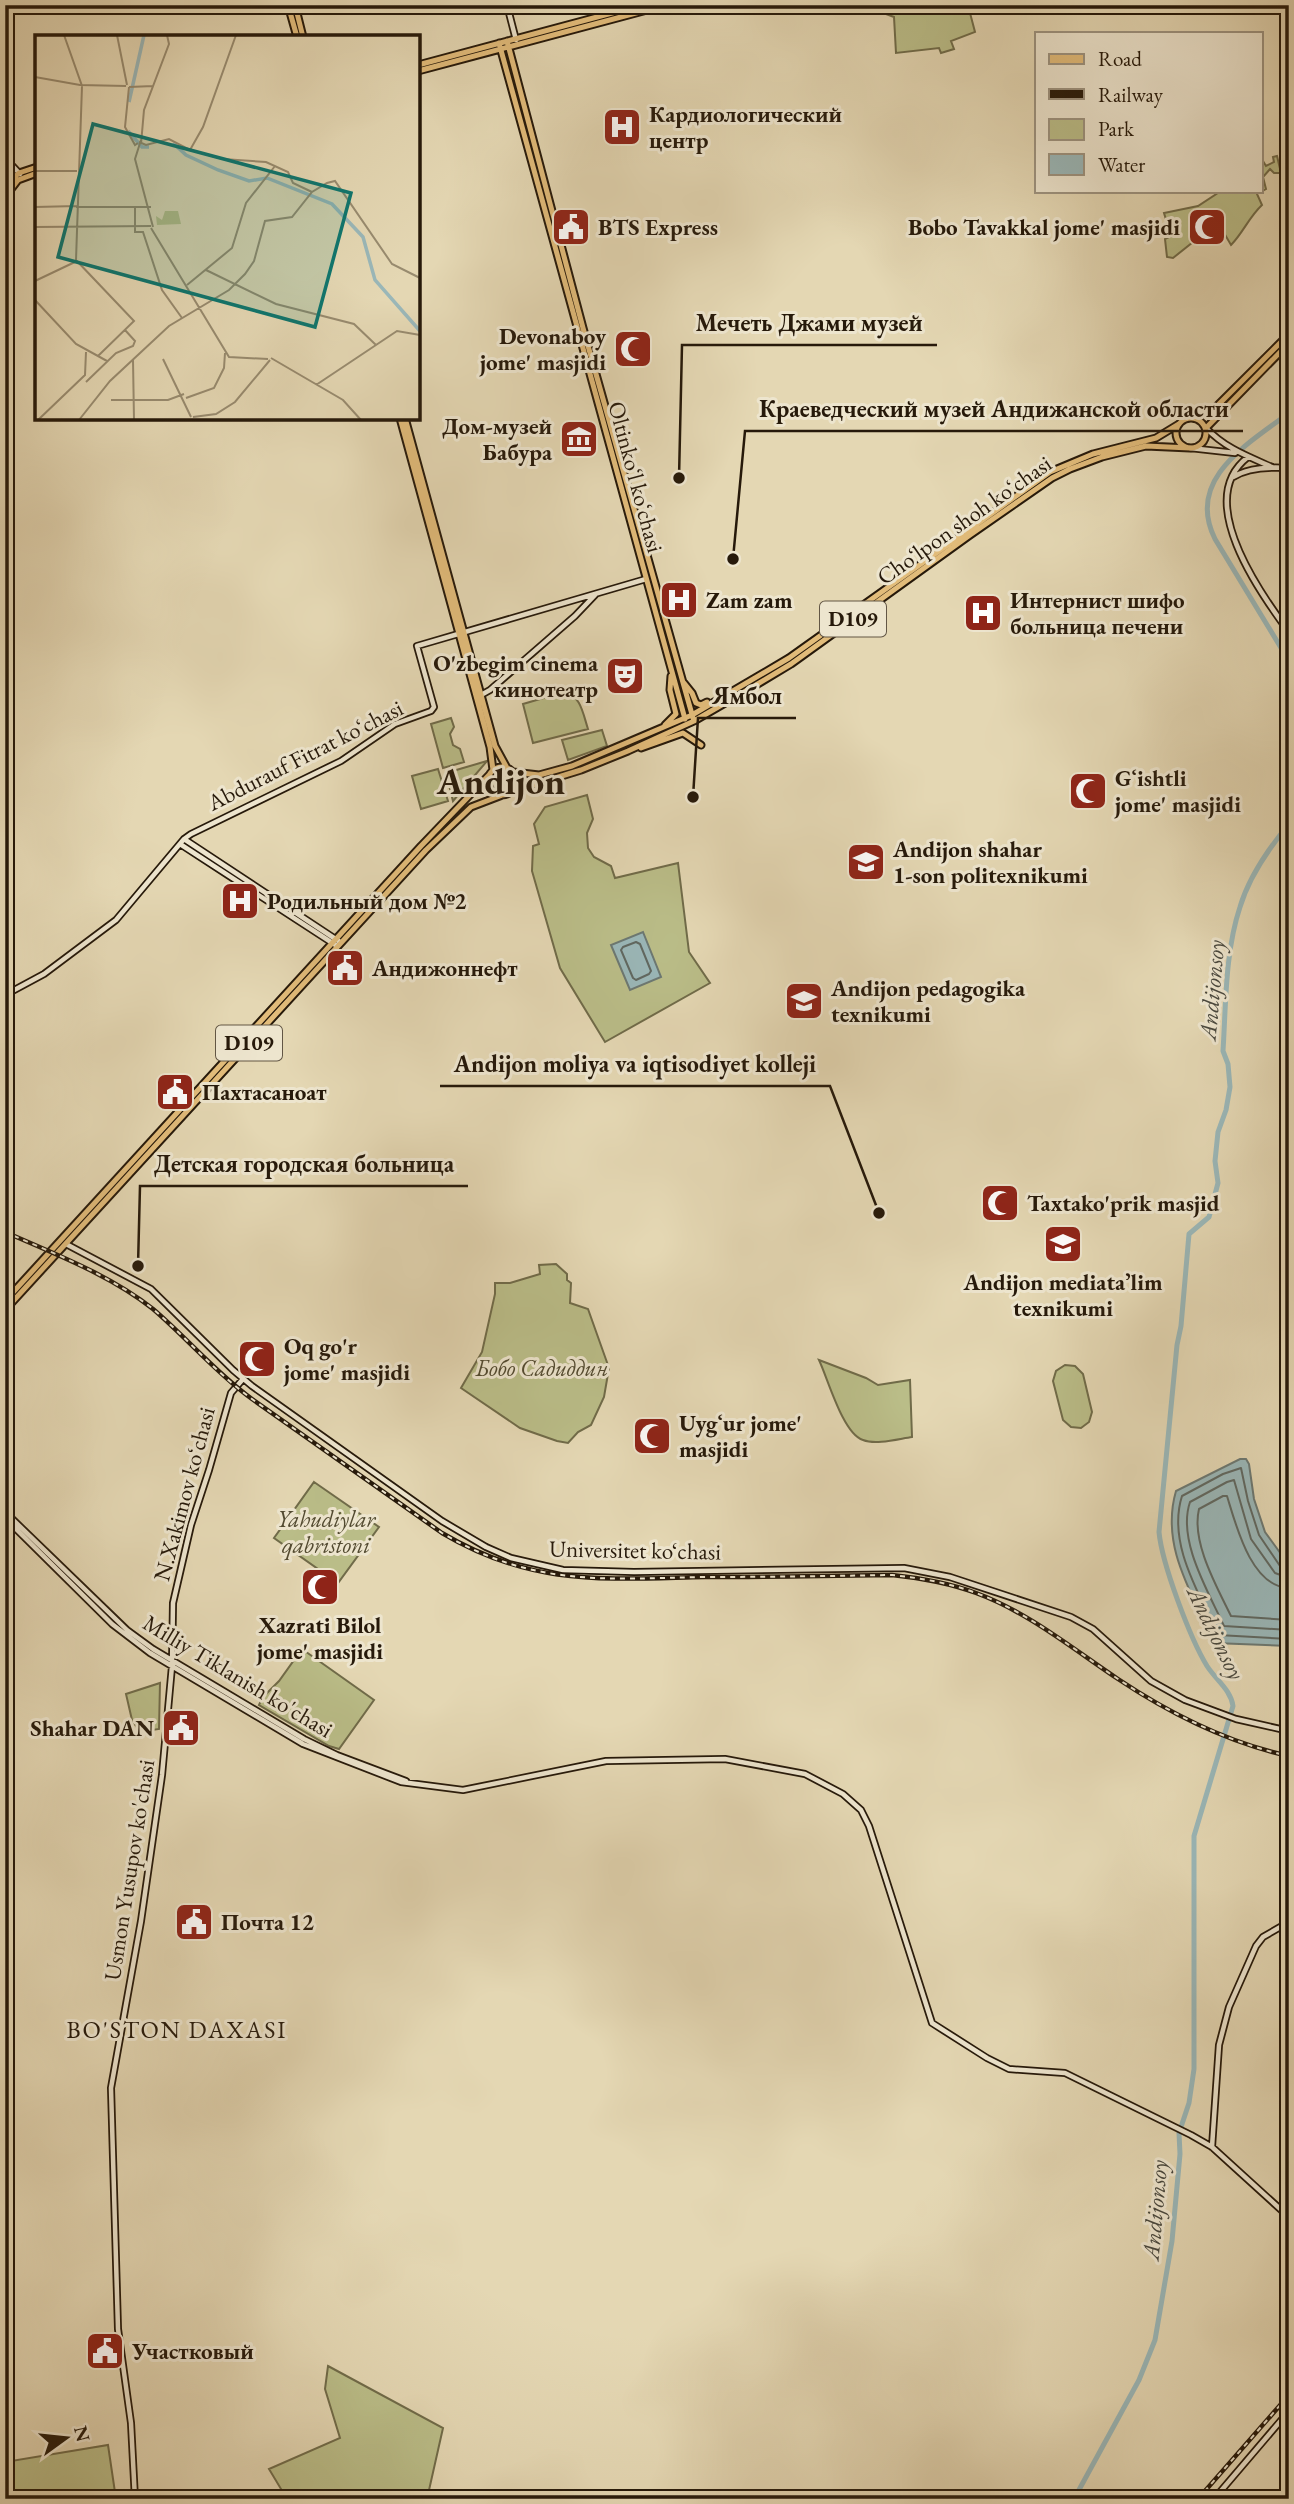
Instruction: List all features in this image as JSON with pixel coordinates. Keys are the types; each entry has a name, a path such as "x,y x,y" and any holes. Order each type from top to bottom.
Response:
{"main road":[{"path":"288,5 296,35"},
{"path":"295,5 302,35"},
{"path":"507,5 517,42 510,55"},
{"path":"517,42 642,5"},
{"path":"420,65 666,5"},
{"path":"502,57 508,44"},
{"name":"Oltinkoʻl koʻchasi","path":"508,44 651,599 671,670 689,719"},
{"path":"420,70 499,46"},
{"name":"Oltinkoʻl koʻchasi","path":"499,46 659,597 682,681 689,719"},
{"path":"5,158 18,177"},
{"path":"5,186 35,168"},
{"path":"5,197 18,177 35,173"},
{"name":"D109","path":"1179,424 1216,407 1289,334"},
{"path":"1189,448 1203,443 1206,428 1289,343"},
{"path":"1193,418 1201,421 1217,440 1236,453"},
{"path":"404,420 478,696 496,751 510,770 515,785 508,793 496,793 490,787 493,760 478,696"},
{"path":"1179,424 1177,439 1189,448 1236,453 1272,467"},
{"name":"Choʻlpon shoh koʻchasi","path":"510,770 539,775 628,751 791,664 1059,467 1093,454 1156,438 1179,424"},
{"name":"Choʻlpon shoh koʻchasi","path":"508,793 592,762 689,719 789,658 1052,478 1078,465 1146,446 1189,448"},
{"path":"1248,457 1239,464 1230,481 1225,503 1232,531 1262,595 1289,632"},
{"path":"1230,481 1243,472 1272,467 1289,468"},
{"name":"Abdurauf Fitrat koʻchasi","path":"5,995 44,974 116,920 182,841 341,761 395,724 431,711 434,706 417,646 646,579"},
{"name":"Abdurauf Fitrat koʻchasi","path":"478,696 490,690 575,616 596,594"},
{"path":"651,599 659,597"},
{"path":"653,733 676,714 670,690 671,670"},
{"path":"682,681 698,705 732,691"},
{"path":"628,751 683,733 701,746"},
{"name":"D109","path":"5,1301 142,1156 492,772 500,767 510,770"},
{"name":"D109","path":"430,841 471,807 508,793"},
{"path":"182,841 337,942"},
{"name":"D109","path":"5,1310 66,1244 114,1186"},
{"name":"Universitet kо‘chasi","path":"66,1244 151,1289 243,1379 442,1521 486,1547 511,1558 563,1570 634,1572 904,1568 950,1577 1071,1617 1093,1629 1151,1681 1185,1700 1237,1719 1289,1731"},
{"name":"N.Xakimov koʻchasi","path":"172,1662 173,1603 191,1525 230,1393 243,1379"},
{"name":"Milliy Tiklanish ko'chasi","path":"5,1512 122,1632 313,1749 401,1782 463,1790 587,1763 644,1759 734,1760 805,1774 843,1794 861,1810 865,1818 932,2023 987,2059 1009,2069 1065,2073 1212,2147 1289,2217"},
{"name":"Milliy Tiklanish ko'chasi","path":"5,1518 26,1535"},
{"name":"Usmon Yusupov ko'chasi","path":"135,2499 129,2414 118,2329 117,2232 110,2097 141,1921 162,1775 172,1662"},
{"path":"1212,2147 1218,2047 1223,2025 1256,1946 1272,1930 1289,1922"},
{"path":"1214,2499 1289,2411"}],"green space":[{"path":"886,5 974,5 976,11 970,13 975,32 951,41 954,49 941,53 939,48 896,53 894,17 886,14"},
{"path":"1277,156 1281,173 1274,173 1270,169 1263,177 1266,189 1262,191 1262,162 1266,166 1274,162 1273,157"},
{"path":"1219,192 1261,192 1257,194 1262,205 1231,245 1217,221 1213,222 1210,216 1200,219 1203,234 1173,258 1167,257 1165,239 1171,236 1164,213 1198,206"},
{"path":"564,692 578,701 588,729 533,743 523,704"},
{"path":"451,718 454,727 450,734 453,745 460,749 464,762 443,768 431,724"},
{"path":"602,730 607,746 568,760 562,740"},
{"path":"487,761 453,801 446,773"},
{"path":"438,769 448,801 421,809 412,776"},
{"path":"587,795 593,819 587,833 588,848 594,857 611,866 615,878 678,863 689,952 710,983 605,1042 560,968 532,871 533,846 539,844 534,824 545,807"},
{"name":"Бобо Садиддин","path":"556,1264 567,1274 567,1280 571,1283 570,1303 588,1309 609,1368 604,1397 591,1425 578,1432 568,1443 520,1428 461,1388 482,1352 495,1283 510,1283 540,1274 539,1265"},
{"path":"819,1360 878,1385 910,1380 912,1437 874,1442 856,1436 837,1405"},
{"path":"1065,1365 1075,1366 1083,1374 1092,1412 1089,1422 1081,1428 1071,1427 1063,1420 1053,1381 1056,1371"},
{"name":"Yahudiylar qabristoni","path":"314,1482 379,1527 338,1583 274,1538"},
{"path":"302,1649 374,1700 339,1749 329,1746 259,1705"},
{"path":"160,1683 159,1729 140,1732 132,1720 126,1694"},
{"path":"328,2366 443,2428 427,2499 289,2499 284,2494 269,2469 340,2438 325,2389"},
{"path":"108,2445 116,2499 5,2499 5,2462"}],"water":[{"path":"643,932 661,977 630,990 611,945"},
{"path":"1240,1459 1246,1459 1249,1464 1254,1499 1265,1532 1289,1565 1289,1646 1214,1643 1188,1587 1175,1550 1172,1511 1176,1491"}],"waterway":[{"name":"Andijonsoy","path":"1289,413 1256,437 1225,465 1214,481 1208,498 1208,518 1215,539 1289,661"},
{"name":"Andijonsoy","path":"1074,2499 1139,2380 1155,2340 1172,2241 1180,2154 1179,2133 1189,2103 1194,2069 1194,1836 1233,1706 1232,1700 1207,1666 1193,1638 1171,1581 1159,1532 1189,1234 1209,1217 1218,1183 1215,1161 1218,1132 1230,1087 1228,1064 1223,1051 1231,942 1240,907 1254,874 1289,824"}],"railway":[{"path":"5,1232 82,1266 136,1297 153,1309 252,1399 442,1533 475,1550 507,1563 570,1576 634,1579 892,1575 945,1584 976,1593 1014,1610 1138,1692 1179,1715 1222,1735 1289,1756"},
{"path":"1198,2499 1289,2395"}],"place":[{"name":"Кардиологический центр","path":"622,127"},
{"name":"BTS Express","path":"571,227"},
{"name":"Bobo Tavakkal jome' masjidi","path":"1207,227"},
{"name":"Devonaboy jome' masjidi","path":"633,349"},
{"name":"Дом-музей Бабура","path":"579,439"},
{"name":"Мечеть Джами музей","path":"679,478"},
{"name":"Краеведческий музей Андижанской области","path":"733,559"},
{"name":"Zam zam","path":"679,600"},
{"name":"Интернист шифо больница печени","path":"983,613"},
{"name":"O'zbegim cinema кинотеатр","path":"625,676"},
{"name":"Gʻishtli jome' masjidi","path":"1088,791"},
{"name":"Ямбол","path":"693,797"},
{"name":"Andijon shahar 1-son politexnikumi","path":"866,862"},
{"name":"Родильный дом №2","path":"240,901"},
{"name":"Андижоннефт","path":"345,968"},
{"name":"Andijon pedagogika texnikumi","path":"804,1001"},
{"name":"Пахтасаноат","path":"175,1092"},
{"name":"Taxtako'prik masjid","path":"1000,1203"},
{"name":"Andijon moliya va iqtisodiyet kolleji","path":"879,1213"},
{"name":"Andijon mediataʼlim texnikumi","path":"1063,1244"},
{"name":"Детская городская больница","path":"138,1266"},
{"name":"Oq go'r jome' masjidi","path":"257,1359"},
{"name":"Uygʻur jome' masjidi","path":"652,1436"},
{"name":"Xazrati Bilol jome' masjidi","path":"320,1587"},
{"name":"Shahar DAN","path":"181,1728"},
{"name":"Почта 12","path":"194,1922"},
{"name":"Участковый","path":"105,2351"}],"district":[{"name":"Andijon","path":"501,781"},
{"name":"BO'STON DAXASI","path":"177,2030"}]}
